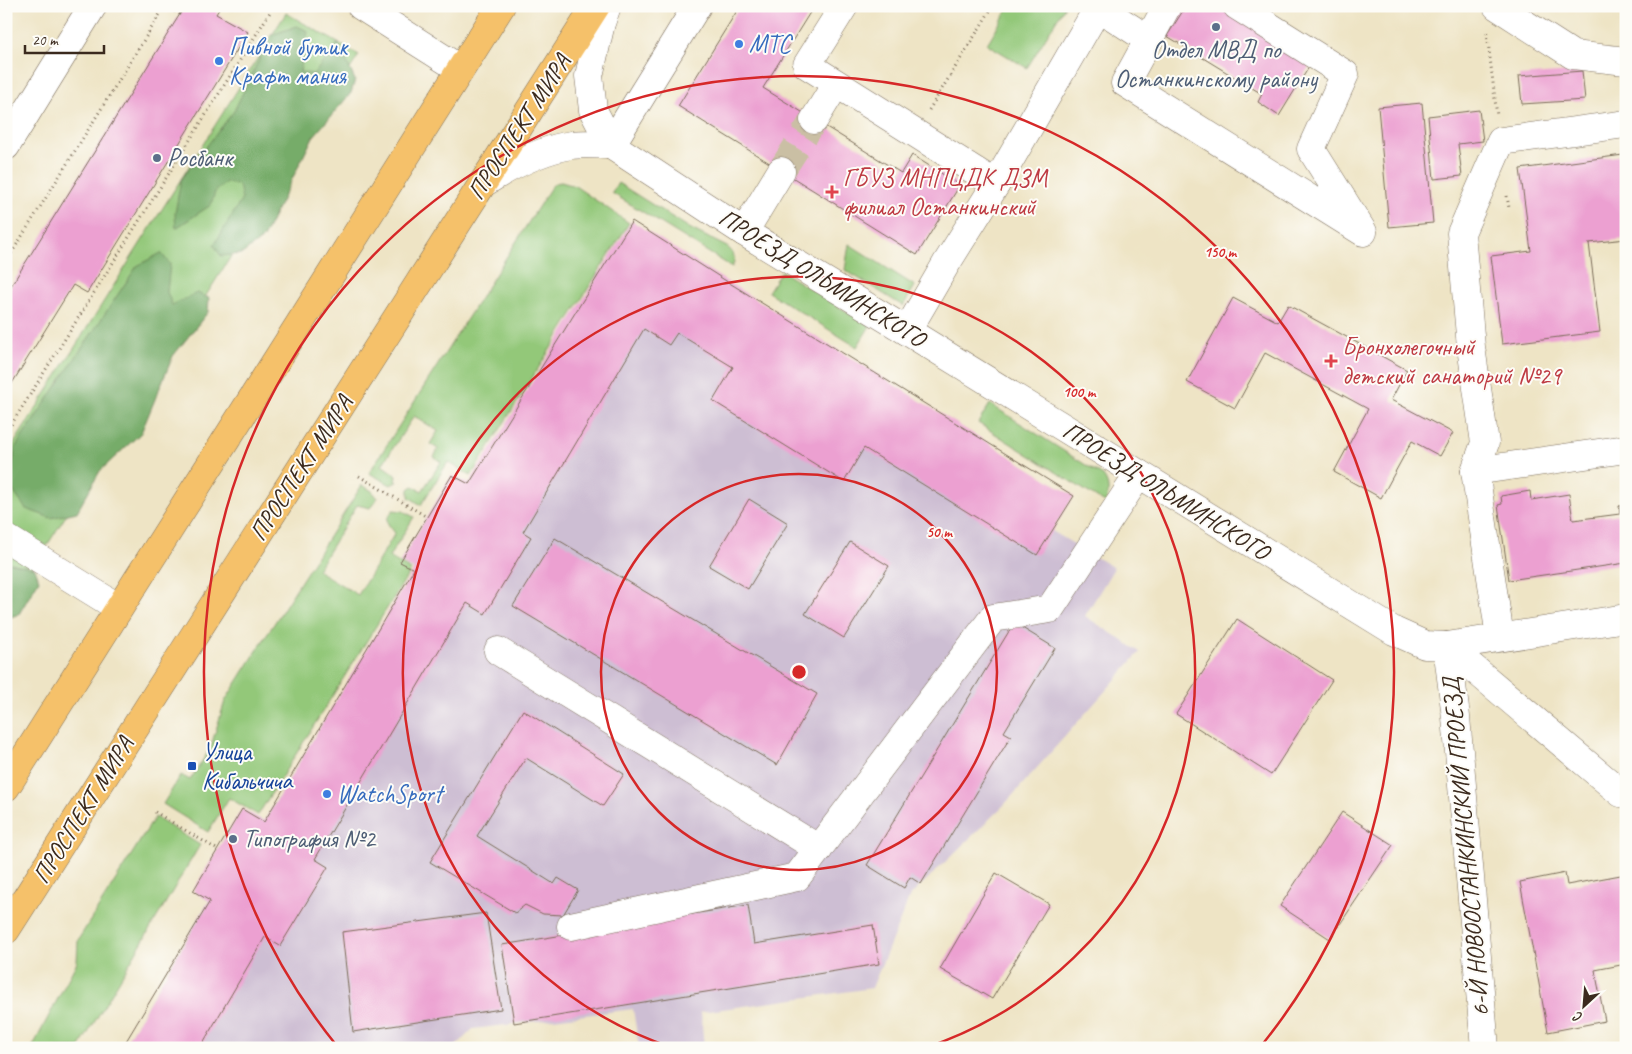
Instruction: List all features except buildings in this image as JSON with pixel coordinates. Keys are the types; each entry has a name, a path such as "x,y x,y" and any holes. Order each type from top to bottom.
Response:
{"main road":[{"path":"6,787 460,69 502,6"},
{"name":"ПРОСПЕКТ МИРА","path":"6,930 596,6"},
{"path":"6,951 30,894"}],"street":[{"path":"6,146 91,6"},
{"path":"361,6 460,69"},
{"path":"607,6 601,23 589,76 593,110 611,146"},
{"path":"611,146 697,6"},
{"path":"844,6 807,65 996,184"},
{"path":"1168,6 1125,82 1363,232 1311,149 1345,74 1237,6"},
{"path":"907,331 996,184 1098,8 1150,40"},
{"path":"1492,16 1572,55 1626,61"},
{"path":"814,120 836,84"},
{"path":"1500,637 1475,471 1485,443 1471,347 1461,233 1501,141 1626,124"},
{"path":"482,184 511,166 572,145 611,146"},
{"name":"ПРОЕЗД ОЛЬМИНСКОГО","path":"611,146 744,232 1394,632 1425,645 1447,646 1626,618"},
{"path":"744,232 781,171"},
{"path":"1475,471 1626,449"},
{"path":"571,926 797,877 993,618 1050,609 1139,474"},
{"path":"6,538 119,608"},
{"path":"1447,646 1620,793 1626,792"},
{"name":"6-Й НОВООСТАНКИНСКИЙ ПРОЕЗД","path":"1447,646 1456,717 1486,1048"},
{"path":"498,650 819,849"}],"path":[{"path":"6,262 166,6 180,14"},
{"path":"6,433 274,6"},
{"path":"915,133 993,6"},
{"path":"1492,16 1501,141"},
{"path":"238,50 245,54"},
{"path":"1506,189 1509,208"},
{"path":"359,476 427,516"},
{"path":"155,812 218,850"}],"shaded area":[{"path":"632,221 1052,531 1114,568 1085,616 1140,652 1004,805 910,896 872,988 701,1012 704,1048 639,1048 633,1009 473,1029 454,1048 122,1048 209,901 193,891 242,809 264,821 414,570 400,562 452,475 469,484"}],"green space":[{"path":"1010,6 1065,6 1027,68 987,44"},
{"path":"286,13 359,55 6,610 6,456"},
{"path":"297,26 308,31 300,72 314,74 338,43 355,80 351,93 313,137 263,238 242,254 221,256 214,245 242,199 239,185 226,182 215,192 211,205 176,228 175,214 181,179 234,111 271,35"},
{"path":"561,182 575,186 629,223 471,476 448,462 421,505 409,497 409,489 413,486 422,491 441,462 434,457 438,449 430,444 438,431 414,416 382,465 397,476 396,482 391,485 369,473 551,187 555,183"},
{"path":"618,183 691,229 727,247 734,256 732,267 612,193"},
{"path":"849,244 915,286 903,306 845,270"},
{"path":"161,253 170,264 167,292 172,305 197,293 209,298 208,312 173,356 141,433 100,471 77,512 51,518 26,509 10,487 15,448 137,266"},
{"path":"781,271 870,326 857,347 768,292"},
{"path":"990,404 1103,476 1107,482 1108,489 1105,503 978,423"},
{"path":"362,485 372,491 377,497 375,502 370,508 357,505 317,570 358,595 395,533 388,524 387,519 393,510 403,511 414,517 389,557 411,570 258,815 229,798 208,832 163,804 181,775 190,780 210,749 225,701"},
{"path":"6,562 35,568 39,580 19,614 6,619"},
{"path":"155,817 200,845 79,1048 32,1048 77,962 78,940"}],"tunnel":[{"path":"781,171 814,120"}],"place":[{"name":"Отдел МВД по Останкинскому району","path":"1216,27"},
{"name":"МТС","path":"739,44"},
{"name":"Пивной бутик Крафт мания","path":"219,61"},
{"name":"Росбанк","path":"157,158"},
{"name":"ГБУЗ МНПЦДК ДЗМ филиал Останкинский","path":"832,192"},
{"name":"Бронхолегочный детский санаторий №29","path":"1331,361"},
{"name":"Улица Кибальчича","path":"192,766"},
{"name":"WatchSport","path":"327,794"},
{"name":"Типография №2","path":"233,839"}]}
